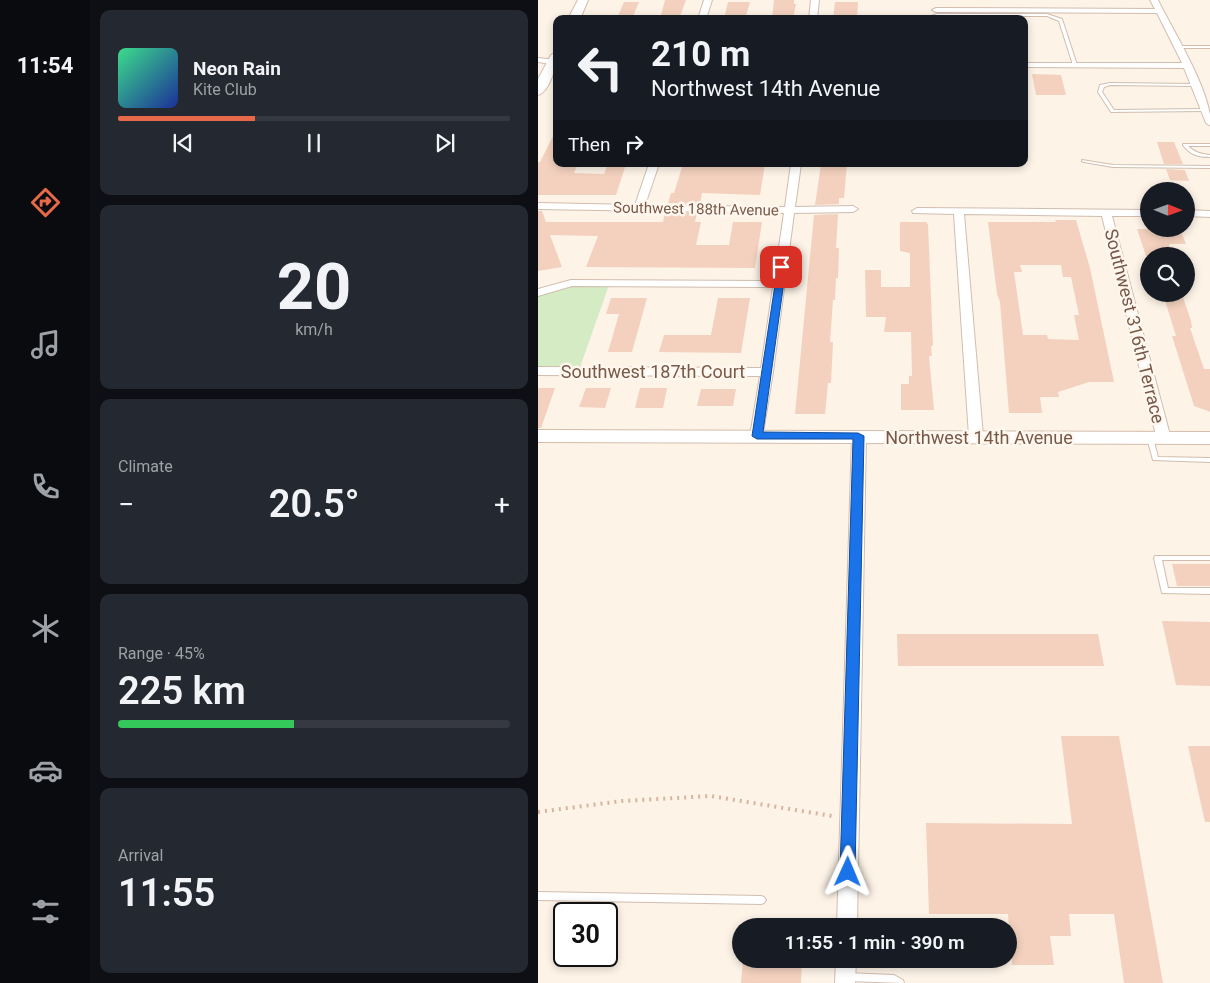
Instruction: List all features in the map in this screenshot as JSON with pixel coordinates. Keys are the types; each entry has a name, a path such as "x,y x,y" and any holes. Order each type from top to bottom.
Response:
{"street":[{"path":"576,15 583,0"},
{"path":"703,15 708,0"},
{"path":"813,15 815,0"},
{"path":"1154,0 1187,66 1210,123"},
{"path":"936,10 1159,11"},
{"path":"538,60 553,61"},
{"path":"1028,65 1187,66"},
{"path":"538,91 553,66"},
{"path":"639,208 653,167"},
{"path":"757,436 796,167"},
{"name":"Southwest 188th Avenue","path":"538,206 790,210 853,209"},
{"path":"918,211 1140,213"},
{"path":"960,211 976,436"},
{"name":"Southwest 316th Terrace","path":"1106,213 1157,438"},
{"path":"1196,214 1210,214"},
{"path":"538,293 571,283 779,284"},
{"name":"Southwest 187th Court","path":"538,371 767,372"},
{"name":"Northwest 14th Avenue","path":"538,436 1210,438"},
{"path":"846,918 858,436"}],"lane":[{"path":"934,15 1047,15 1061,20 1075,65"},
{"path":"1177,47 1210,47"},
{"path":"1194,85 1110,84 1102,86 1100,92 1113,111 1205,110"},
{"path":"1210,145 1185,145 1194,154 1210,156"},
{"path":"1084,161 1113,166 1210,167"},
{"path":"1157,438 1155,459 1210,460"},
{"path":"1210,558 1158,558 1165,591 1210,591"},
{"path":"538,896 761,900"},
{"path":"845,973 894,979 898,983"}],"path":[{"path":"538,812 622,801 711,796 849,818"}],"green space":[{"path":"572,284 609,285 579,370 538,369 538,294"}],"building":[{"path":"665,0 686,0 680,15 661,15"},
{"path":"774,0 794,0 794,4 796,4 794,15 772,15"},
{"path":"624,2 639,2 633,15 618,15"},
{"path":"728,2 750,2 746,15 725,15"},
{"path":"835,2 858,2 857,15 833,15"},
{"path":"1032,74 1061,75 1066,95 1036,95"},
{"path":"553,136 553,167 577,167 574,173 604,174 607,167 625,167 616,195 538,195 538,162 540,162"},
{"path":"1157,142 1174,142 1183,164 1164,164"},
{"path":"682,167 765,167 760,195 702,193 700,204 668,203 671,193 674,193"},
{"path":"821,167 847,167 844,198 839,198 839,204 815,205"},
{"path":"1166,169 1185,170 1189,181 1170,180"},
{"path":"538,211 542,211 546,222 663,222 665,213 697,213 695,222 701,222 696,245 729,245 733,222 762,222 755,268 586,267 598,236 550,235 562,267 538,271"},
{"path":"838,214 836,248 839,248 838,278 836,278 835,300 833,300 830,342 833,342 831,383 828,383 825,414 795,414 814,215"},
{"path":"1055,220 1076,220 1090,268 1114,382 1089,382 1058,392 1059,397 1040,397 1042,413 1009,413 1000,302 997,294 988,222 1056,222","holes":["1020,265 1061,265 1063,277 1071,277 1079,315 1074,315 1079,340 1048,339 1047,335 1023,335 1014,272 1022,272"]},
{"path":"900,222 926,222 928,225 933,346 931,346 932,356 929,356 934,410 901,410 901,384 909,384 909,376 912,376 911,332 884,332 886,317 866,317 865,270 881,270 881,287 910,287 910,253 900,251"},
{"path":"1140,238 1184,238 1186,244 1169,244 1170,247 1143,247"},
{"path":"611,298 647,298 632,352 608,352 619,314 606,314"},
{"path":"718,298 750,298 741,353 659,352 664,335 711,335"},
{"path":"1165,302 1185,302 1191,321 1192,328 1190,328 1204,369 1211,369 1211,412 1194,406 1172,336 1176,336"},
{"path":"538,388 555,388 541,428 538,428"},
{"path":"586,388 611,388 605,408 579,407"},
{"path":"640,388 667,388 663,408 635,408"},
{"path":"701,389 736,389 733,406 697,406"},
{"path":"1172,564 1211,564 1211,586 1177,586"},
{"path":"1162,621 1211,622 1211,686 1176,685"},
{"path":"897,634 1098,634 1104,666 898,666"},
{"path":"1061,736 1119,736 1163,983 1124,983 1114,914 1069,914 1071,936 1050,936 1054,965 1017,965 1017,918 1008,918 1008,914 929,914 926,823 1072,824"},
{"path":"1188,746 1211,746 1211,822 1205,822"},
{"path":"742,968 802,968 801,983 741,983"}],"route":[{"path":"781,267 757,436 858,436 848,872"}]}
